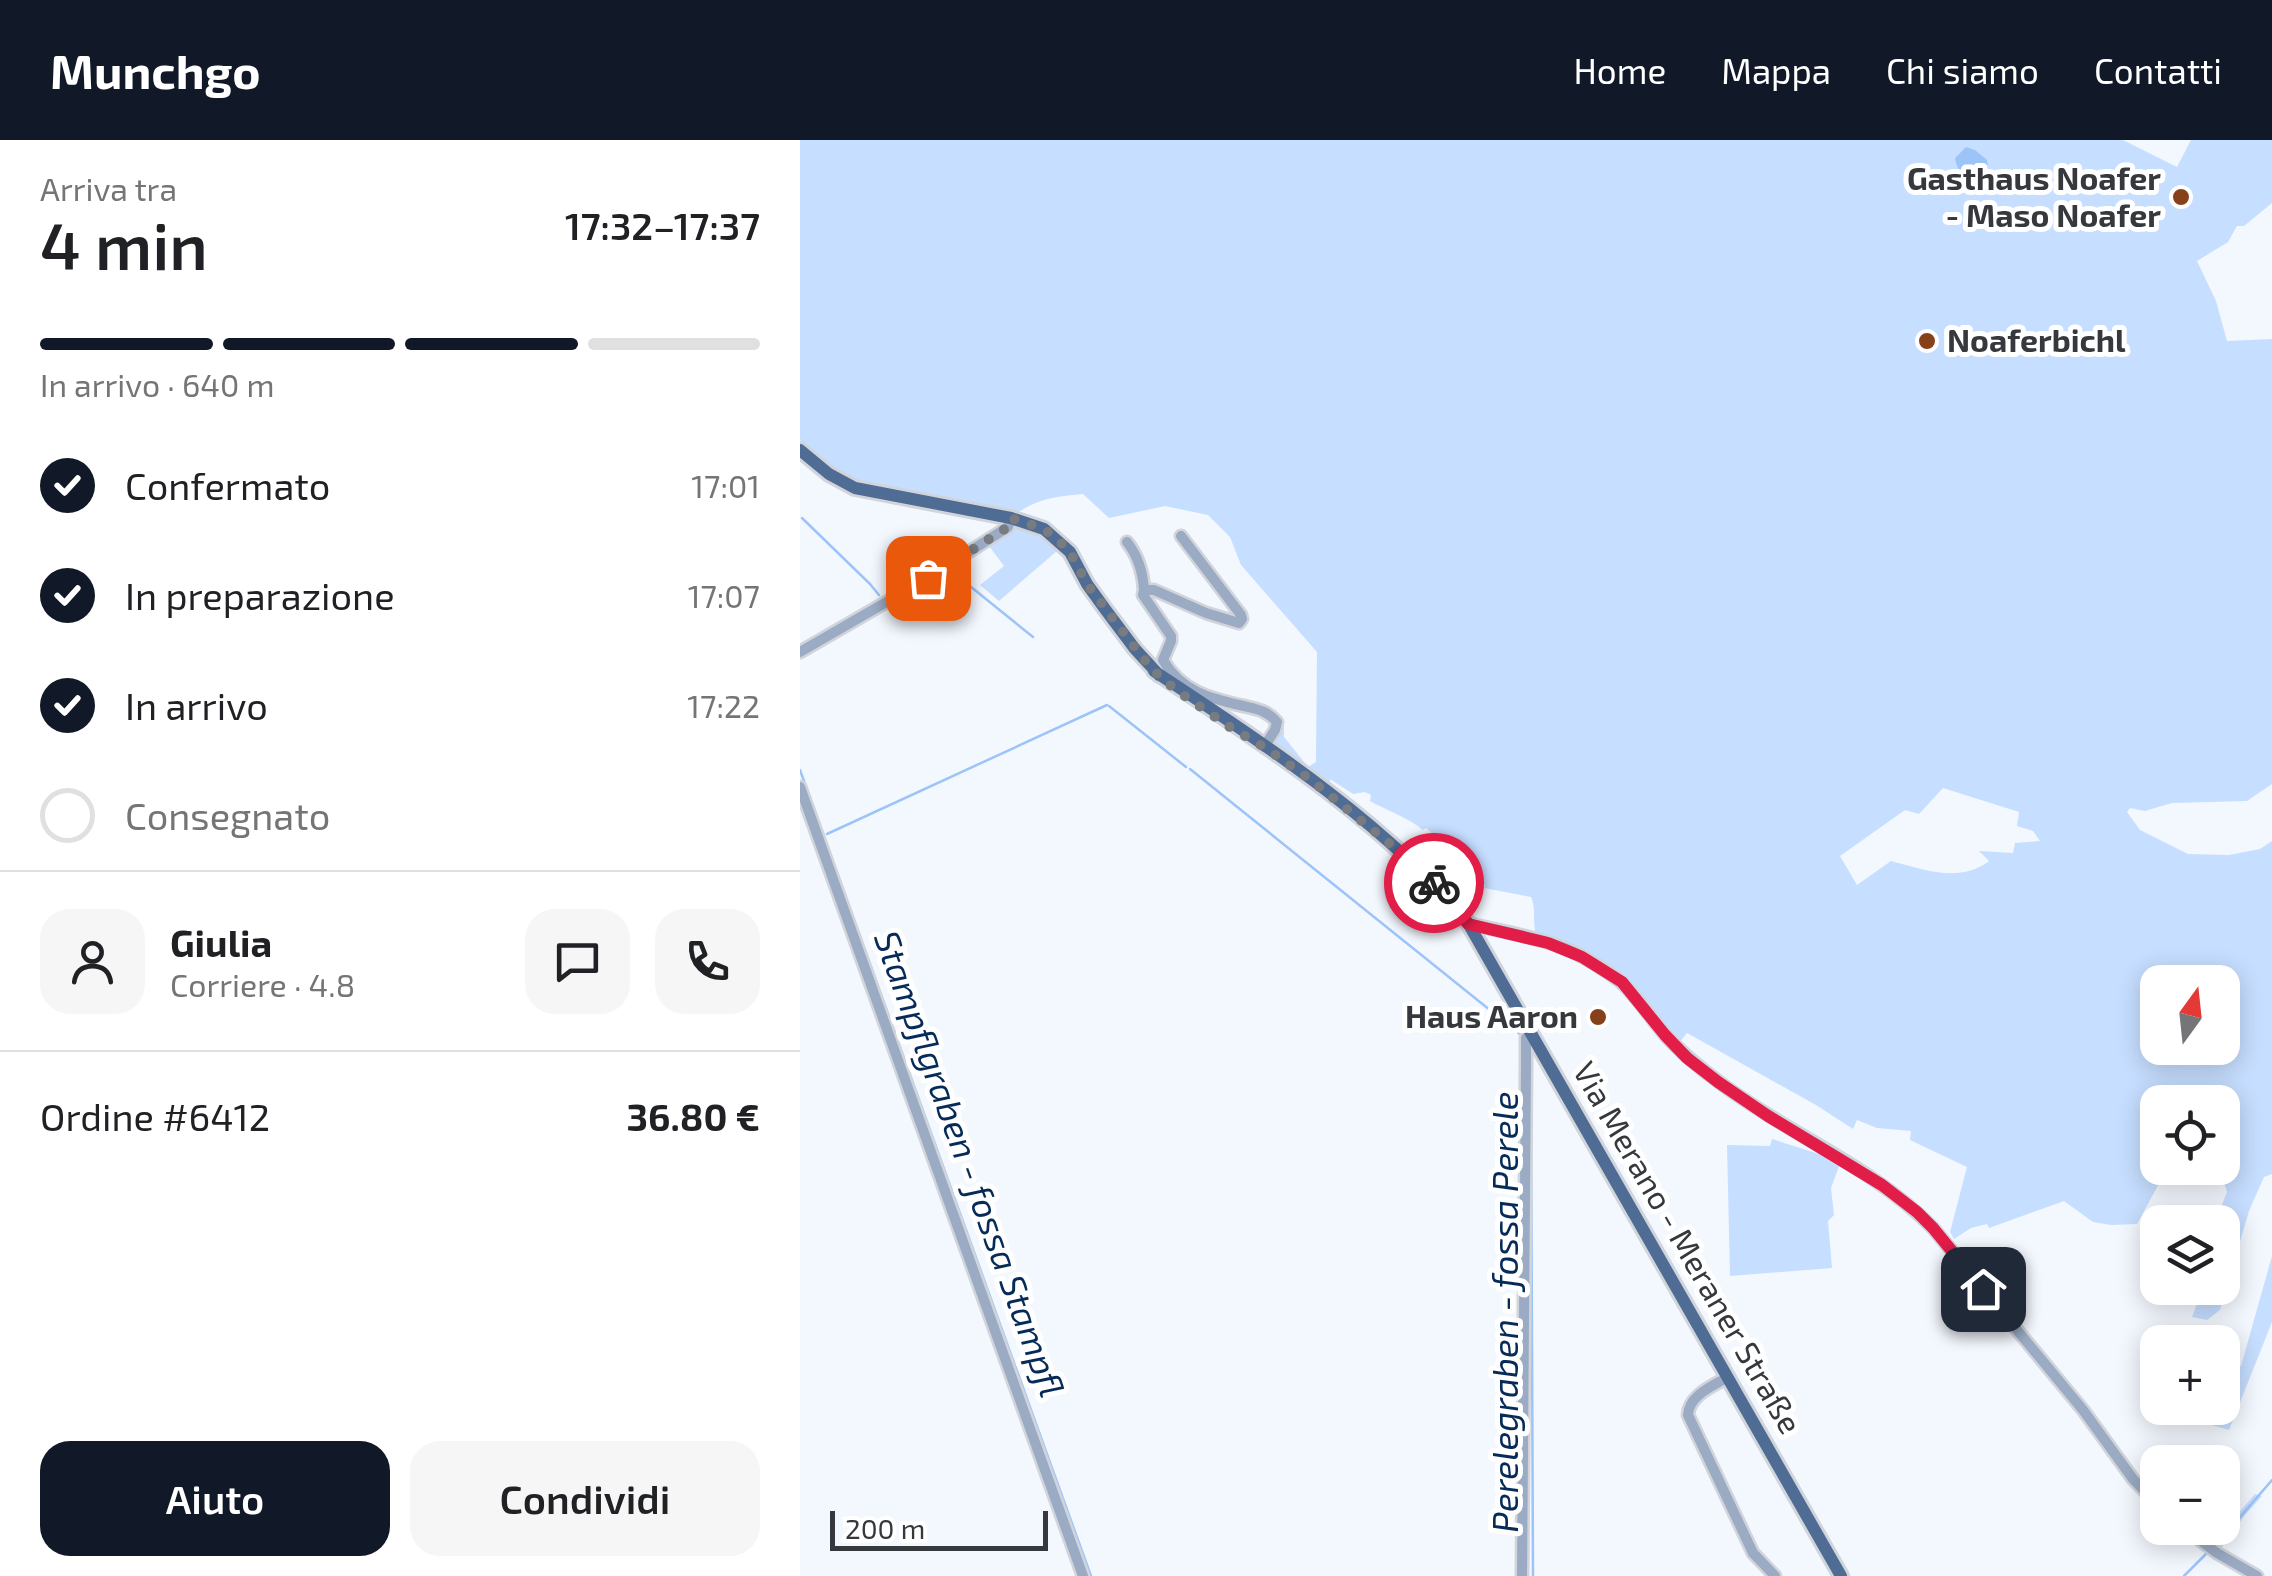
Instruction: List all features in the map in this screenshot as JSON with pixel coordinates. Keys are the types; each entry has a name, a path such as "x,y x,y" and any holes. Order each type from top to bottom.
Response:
{"main road":[{"name":"Via Merano - Meraner Straße","path":"800,450 829,474 855,488 1011,518 1044,529 1070,552 1087,584 1154,671 1336,799 1434,883 1468,924 1841,1576"}],"street":[{"path":"800,652 1008,527 1011,518"},
{"path":"1144,590 1154,590 1206,613 1239,623 1242,620 1181,536"},
{"path":"1127,542 1144,579 1143,595 1171,636 1163,656 1166,666 1195,692 1272,716 1277,722 1275,730 1264,747"},
{"path":"800,787 1083,1576"},
{"path":"1468,924 1548,943 1582,957 1622,982 1687,1058 1768,1116 1882,1185 1917,1212 2082,1410 2140,1487"},
{"path":"1522,1576 1526,1038 1533,1035"},
{"path":"1728,1376 1693,1399 1688,1414 1754,1552 1776,1576"},
{"path":"2207,1545 2257,1576"}],"shaded area":[{"path":"800,140 2123,140 2177,167 2191,140 2272,140 2272,203 2244,226 2237,226 2228,242 2197,261 2216,301 2227,341 2272,339 2272,784 2247,801 2172,803 2145,811 2130,808 2127,812 2140,830 2188,854 2229,855 2260,849 2272,841 2272,1174 2264,1177 2240,1242 2240,1205 2222,1205 2227,1192 2225,1185 2240,1185 2240,1085 2140,1085 2140,1185 2158,1185 2147,1205 2140,1205 2137,1224 2093,1222 2064,1201 1989,1228 1987,1224 1971,1228 1954,1239 1950,1232 1967,1167 1910,1140 1911,1131 1877,1128 1857,1120 1853,1129 1687,1033 1679,1043 1623,979 1535,931 1531,897 1484,888 1482,884 1479,888 1453,885 1436,852 1439,840 1426,828 1423,830 1370,801 1371,795 1365,792 1353,794 1330,779 1331,788 1274,746 1284,725 1284,737 1308,767 1316,762 1317,652 1241,565 1230,537 1208,515 1165,506 1109,518 1083,494 1048,499 1016,514 866,485 815,454 800,440","holes":["1943,788 2019,812 2017,826 2033,831 2040,841 2015,843 2013,853 1979,851 1989,861 1966,872 1941,873 1891,861 1857,885 1840,856 1905,810 1919,814"]},
{"path":"1966,147 1987,160 1984,178 1976,181 1959,170 1955,158"},
{"path":"1012,526 1031,530 1058,550 999,601 980,585 1004,566 989,546"},
{"path":"1772,1139 1841,1161 1831,1188 1834,1215 1828,1221 1832,1268 1730,1276 1727,1145 1770,1146"},
{"path":"2272,1256 2272,1322 2240,1402 2241,1366"},
{"path":"2197,1305 2221,1305 2207,1320 2192,1317"},
{"path":"2255,1494 2262,1496 2240,1522 2240,1511"}],"waterway":[{"path":"802,518 879,595"},
{"path":"955,574 1033,637"},
{"path":"845,620 874,603"},
{"path":"827,834 1107,705"},
{"path":"1109,706 1186,767"},
{"path":"1190,769 1521,1035"},
{"name":"Stampflgraben - fossa Stampfl","path":"800,770 1091,1576"},
{"name":"Perelegraben - fossa Perele","path":"1531,1114 1533,1576"},
{"path":"2215,1546 2272,1480"},
{"path":"2184,1576 2208,1552"}],"way so far":[{"path":"928,578 1008,527 1011,518 1044,529 1070,552 1087,584 1154,671 1205,711 1264,747 1336,799 1434,883"}],"place":[{"name":"Gasthaus Noafer - Maso Noafer","path":"2181,197"},
{"name":"Noaferbichl","path":"1927,341"},
{"name":"Haus Aaron","path":"1598,1017"}],"route":[{"path":"1434,883 1468,924 1548,943 1582,957 1622,982 1687,1058 1768,1116 1882,1185 1917,1212 1983,1289"}]}
